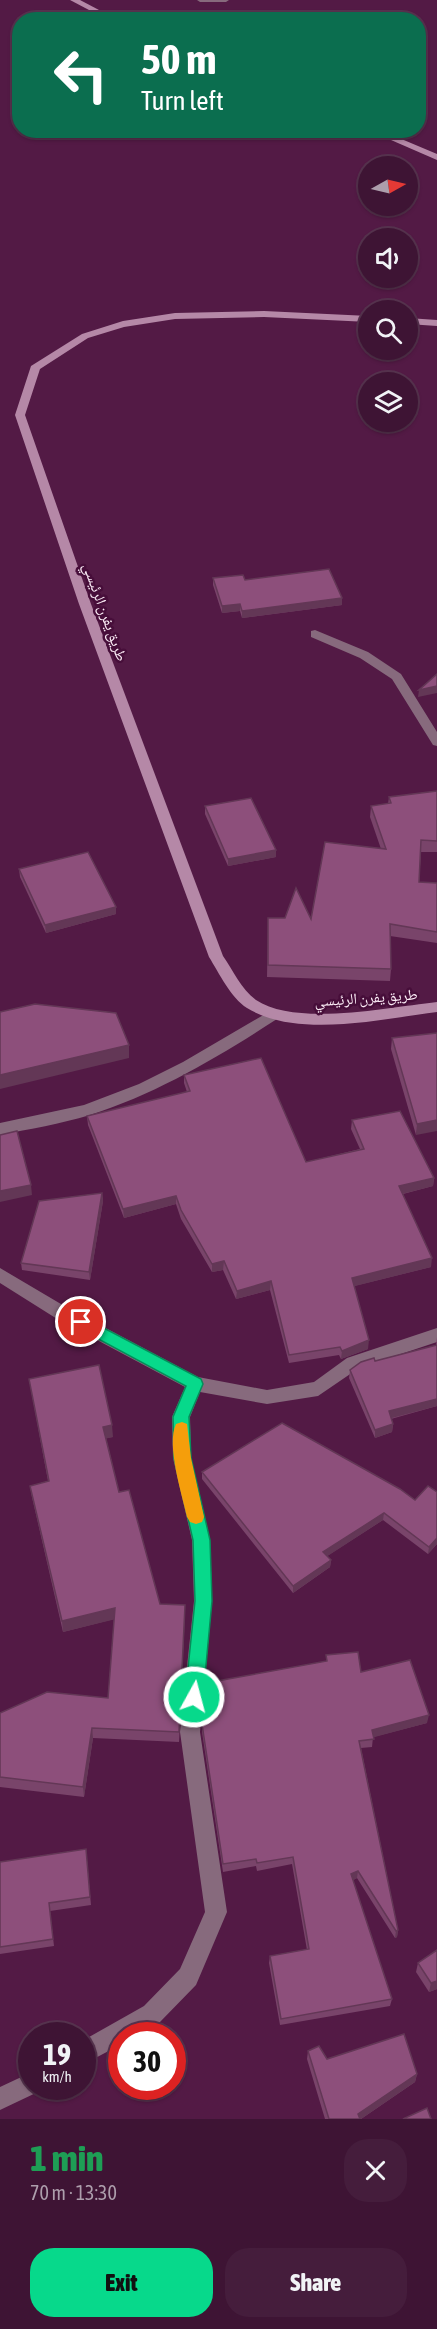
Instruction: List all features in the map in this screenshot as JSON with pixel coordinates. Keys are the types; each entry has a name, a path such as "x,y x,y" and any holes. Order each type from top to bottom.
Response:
{"main road":[{"path":"74,0 99,12"},
{"path":"391,138 437,157"},
{"name":"طريق يفرن الرئيسي","path":"358,319 175,316 123,324 85,336 35,368 20,415 85,604 216,957 250,1003 272,1015 335,1019 437,1007"},
{"path":"418,322 437,323"}],"street":[{"path":"315,634 364,655 396,677 437,742"},
{"path":"0,1129 97,1107 157,1083 194,1065 272,1015"},
{"path":"0,1275 60,1311 195,1384 267,1397 318,1389 354,1363 437,1335"},
{"path":"96,2046 152,2014 188,1977 216,1912 190,1732 203,1601 201,1540 182,1458 181,1417 195,1384"},
{"path":"0,2099 18,2090"}],"lane":[{"path":"200,0 226,0"}],"building":[{"path":"329,569 342,598 242,611 240,604 222,606 213,578 243,575 245,580"},
{"path":"437,674 437,686 419,690"},
{"path":"437,791 437,841 421,840 419,882 437,883 437,932 390,924 391,969 268,965 268,918 285,918 296,888 311,919 325,842 386,849 371,806 391,803 389,797"},
{"path":"251,798 276,850 228,859 205,806"},
{"path":"88,852 116,907 45,925 19,869"},
{"path":"35,1004 116,1013 129,1045 0,1075 0,1012"},
{"path":"437,1033 437,1120 417,1124 392,1038"},
{"path":"261,1058 306,1162 364,1149 352,1120 400,1111 434,1178 399,1186 432,1258 352,1278 369,1340 342,1351 340,1347 289,1355 271,1281 237,1291 224,1261 212,1264 181,1210 176,1196 123,1209 87,1116 190,1091 184,1075"},
{"path":"17,1131 31,1185 0,1191 0,1135"},
{"path":"102,1193 89,1272 21,1263 39,1201"},
{"path":"437,1345 437,1399 389,1411 393,1424 375,1430 350,1370 361,1362 374,1358 375,1361"},
{"path":"99,1365 112,1425 103,1427 119,1492 129,1490 160,1604 185,1605 179,1732 92,1728 83,1787 0,1777 0,1713 47,1692 108,1698 115,1608 62,1621 30,1486 49,1481 29,1379"},
{"path":"282,1423 400,1489 415,1500 428,1486 437,1492 437,1538 429,1547 384,1513 323,1552 331,1560 293,1586 202,1472"},
{"path":"358,1652 361,1672 410,1660 429,1715 372,1730 374,1739 359,1741 398,1930 396,1931 358,1871 351,1874 392,1999 281,2019 270,1956 309,1949 293,1857 257,1863 256,1859 223,1864 202,1724 206,1683 327,1661 326,1655"},
{"path":"86,1849 90,1897 49,1903 53,1939 0,1947 0,1862"},
{"path":"437,1950 437,1981 431,1983 418,1963"},
{"path":"404,2034 417,2074 358,2114 360,2119 329,2119 308,2051 319,2046 327,2059"},
{"path":"427,2108 431,2119 403,2119"}],"slow traffic":[{"path":"182,1429 182,1458 196,1517"}],"route":[{"path":"81,1322 195,1384 181,1417 182,1458 201,1540 203,1601 194,1697"}]}
